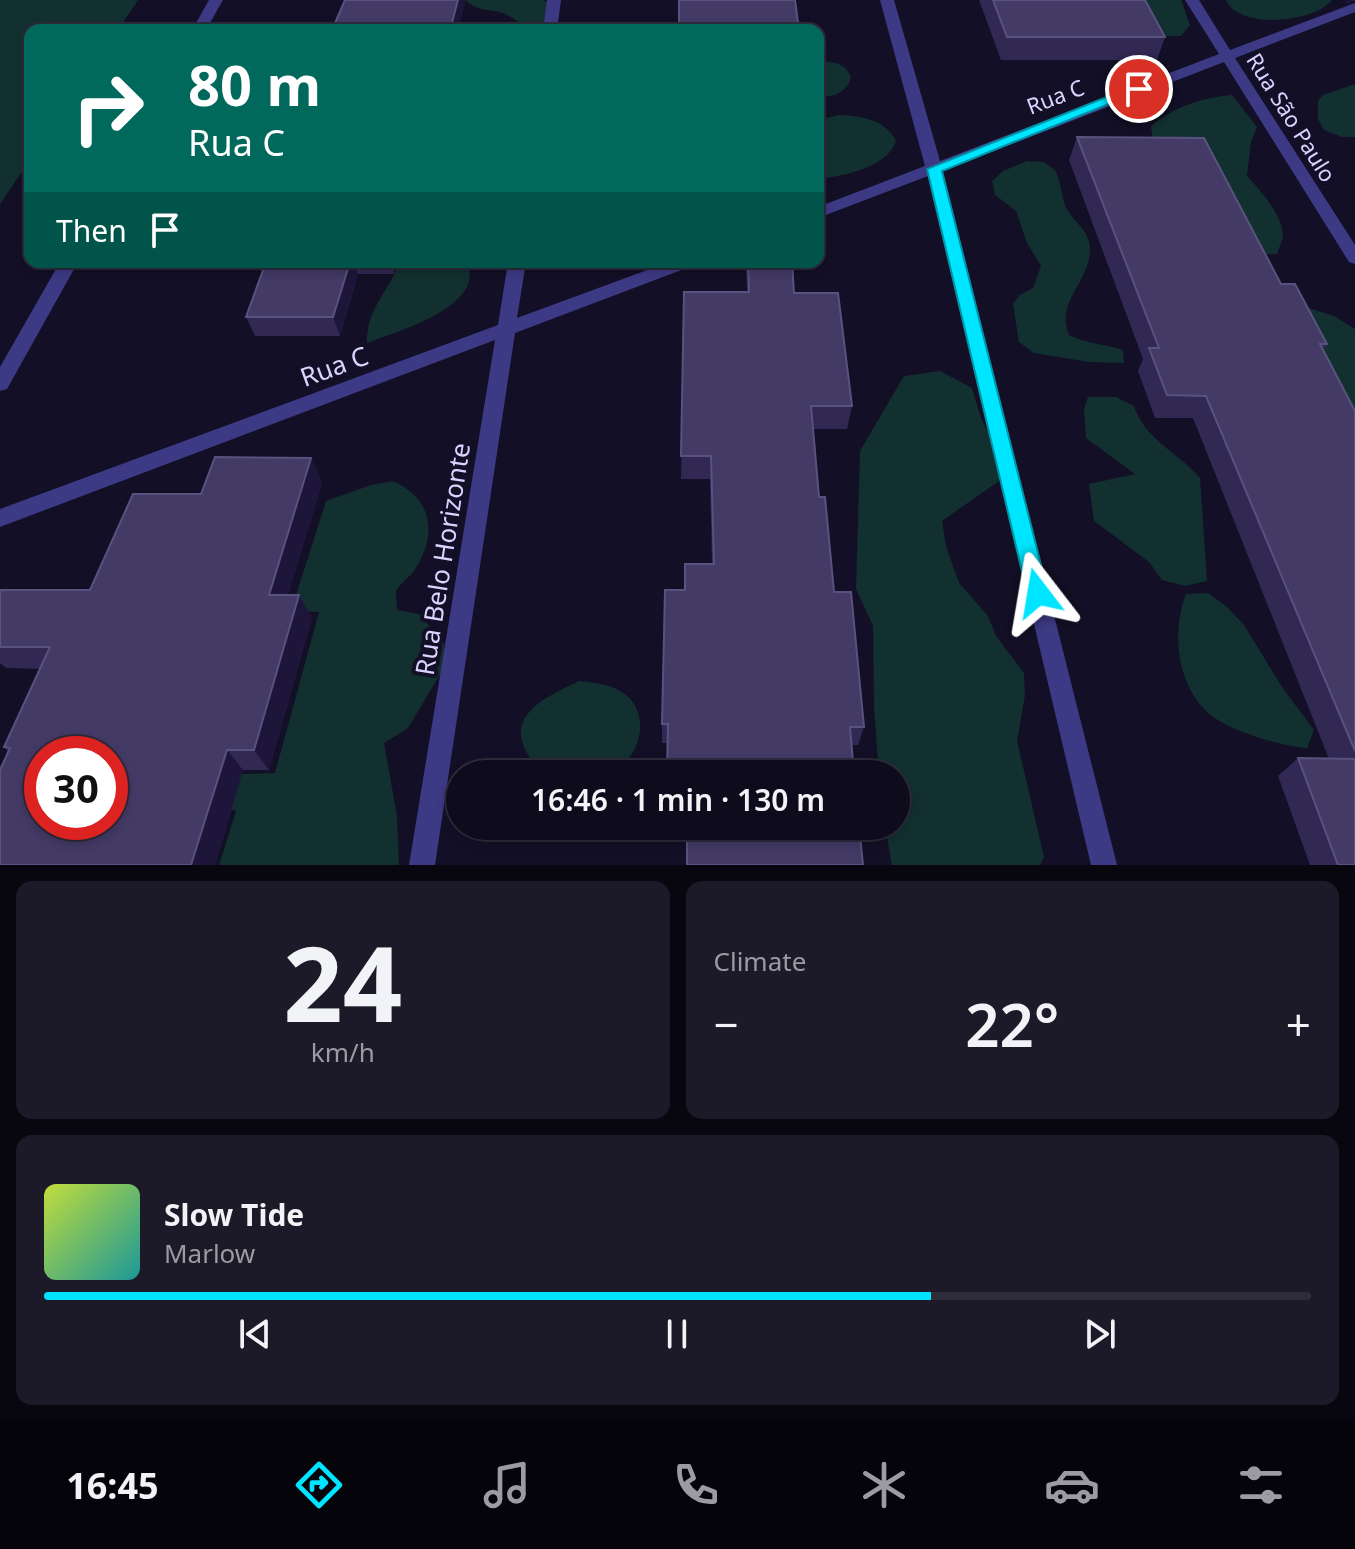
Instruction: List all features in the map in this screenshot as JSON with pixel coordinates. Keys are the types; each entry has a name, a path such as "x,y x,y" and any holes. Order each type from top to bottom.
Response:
{"street":[{"path":"202,24 216,0"},
{"path":"551,24 554,0"},
{"path":"887,0 934,169 1104,865"},
{"name":"Rua São Paulo","path":"1192,0 1355,258"},
{"name":"Rua C","path":"824,211 1355,7"},
{"path":"0,384 66,268"},
{"name":"Rua Belo Horizonte","path":"422,865 516,268"},
{"name":"Rua C","path":"0,518 670,268"}],"green space":[{"path":"0,0 138,0 122,24 24,24 24,169 0,204"},
{"path":"466,0 543,0 547,2 549,20 545,24 522,24 504,13"},
{"path":"1126,0 1181,0 1190,25 1181,36 1155,36"},
{"path":"1226,0 1332,0 1310,14 1277,20 1246,16 1234,10"},
{"path":"824,62 842,66 851,78 842,91 824,96"},
{"path":"1355,84 1355,137 1342,137 1324,130 1318,119 1318,101 1323,95"},
{"path":"1232,95 1257,127 1251,142 1247,176 1279,219 1283,236 1277,254 1244,255 1153,143 1151,126 1170,113 1210,98"},
{"path":"839,115 864,118 886,128 896,141 884,158 874,164 851,173 824,178 824,119"},
{"path":"1027,161 1043,162 1055,170 1065,205 1089,241 1089,260 1067,312 1069,335 1123,350 1124,363 1089,362 1034,353 1019,342 1013,304 1020,295 1033,288 1041,266 1027,243 1016,211 995,195 992,181 1003,171"},
{"path":"397,268 468,268 470,278 464,292 452,305 416,324 367,343 370,320"},
{"path":"1296,304 1334,316 1355,329 1355,453"},
{"path":"940,371 972,388 981,418 996,448 999,481 942,521 946,546 959,583 988,616 996,636 1024,673 1025,695 1017,741 1044,857 1040,865 892,865 888,840 910,840 910,760 878,760 873,626 856,589 860,451 904,376"},
{"path":"1088,397 1116,397 1134,406 1154,437 1200,478 1207,581 1185,586 1162,580 1149,562 1094,521 1089,484 1135,474 1086,438 1084,409"},
{"path":"393,481 417,498 428,519 422,558 397,590 397,610 419,614 444,643 445,666 408,728 384,743 397,816 399,865 219,865 236,811 201,798 214,775 275,773 319,612 291,611 326,501 371,485"},
{"path":"1208,593 1244,625 1282,687 1314,730 1307,748 1268,740 1225,724 1205,710 1195,698 1179,655 1179,624 1186,594"},
{"path":"579,681 609,686 625,694 634,703 640,726 639,738 628,760 531,760 521,739 521,727 534,707"}],"building":[{"path":"345,0 458,0 452,24 335,24"},
{"path":"679,0 795,0 798,24 679,24"},
{"path":"993,0 1145,0 1165,37 1007,37"},
{"path":"1077,137 1204,138 1281,284 1295,284 1327,344 1320,344 1355,411 1355,751 1206,396 1167,395 1149,348 1159,348"},
{"path":"264,268 348,268 333,317 246,317"},
{"path":"748,268 792,268 794,293 838,293 852,406 811,406 819,497 825,497 834,592 851,592 864,727 850,727 853,760 667,760 668,724 662,724 665,590 685,590 685,564 714,564 711,456 681,456 684,292 749,292"},
{"path":"215,457 311,458 269,595 299,595 254,750 227,750 191,865 0,865 0,770 10,748 4,747 50,647 0,647 0,590 90,590 133,494 201,494"},
{"path":"1298,758 1355,759 1355,865 1338,865"},
{"path":"687,840 860,840 863,865 687,865"}],"route":[{"path":"1038,593 934,169 1139,89"}]}
